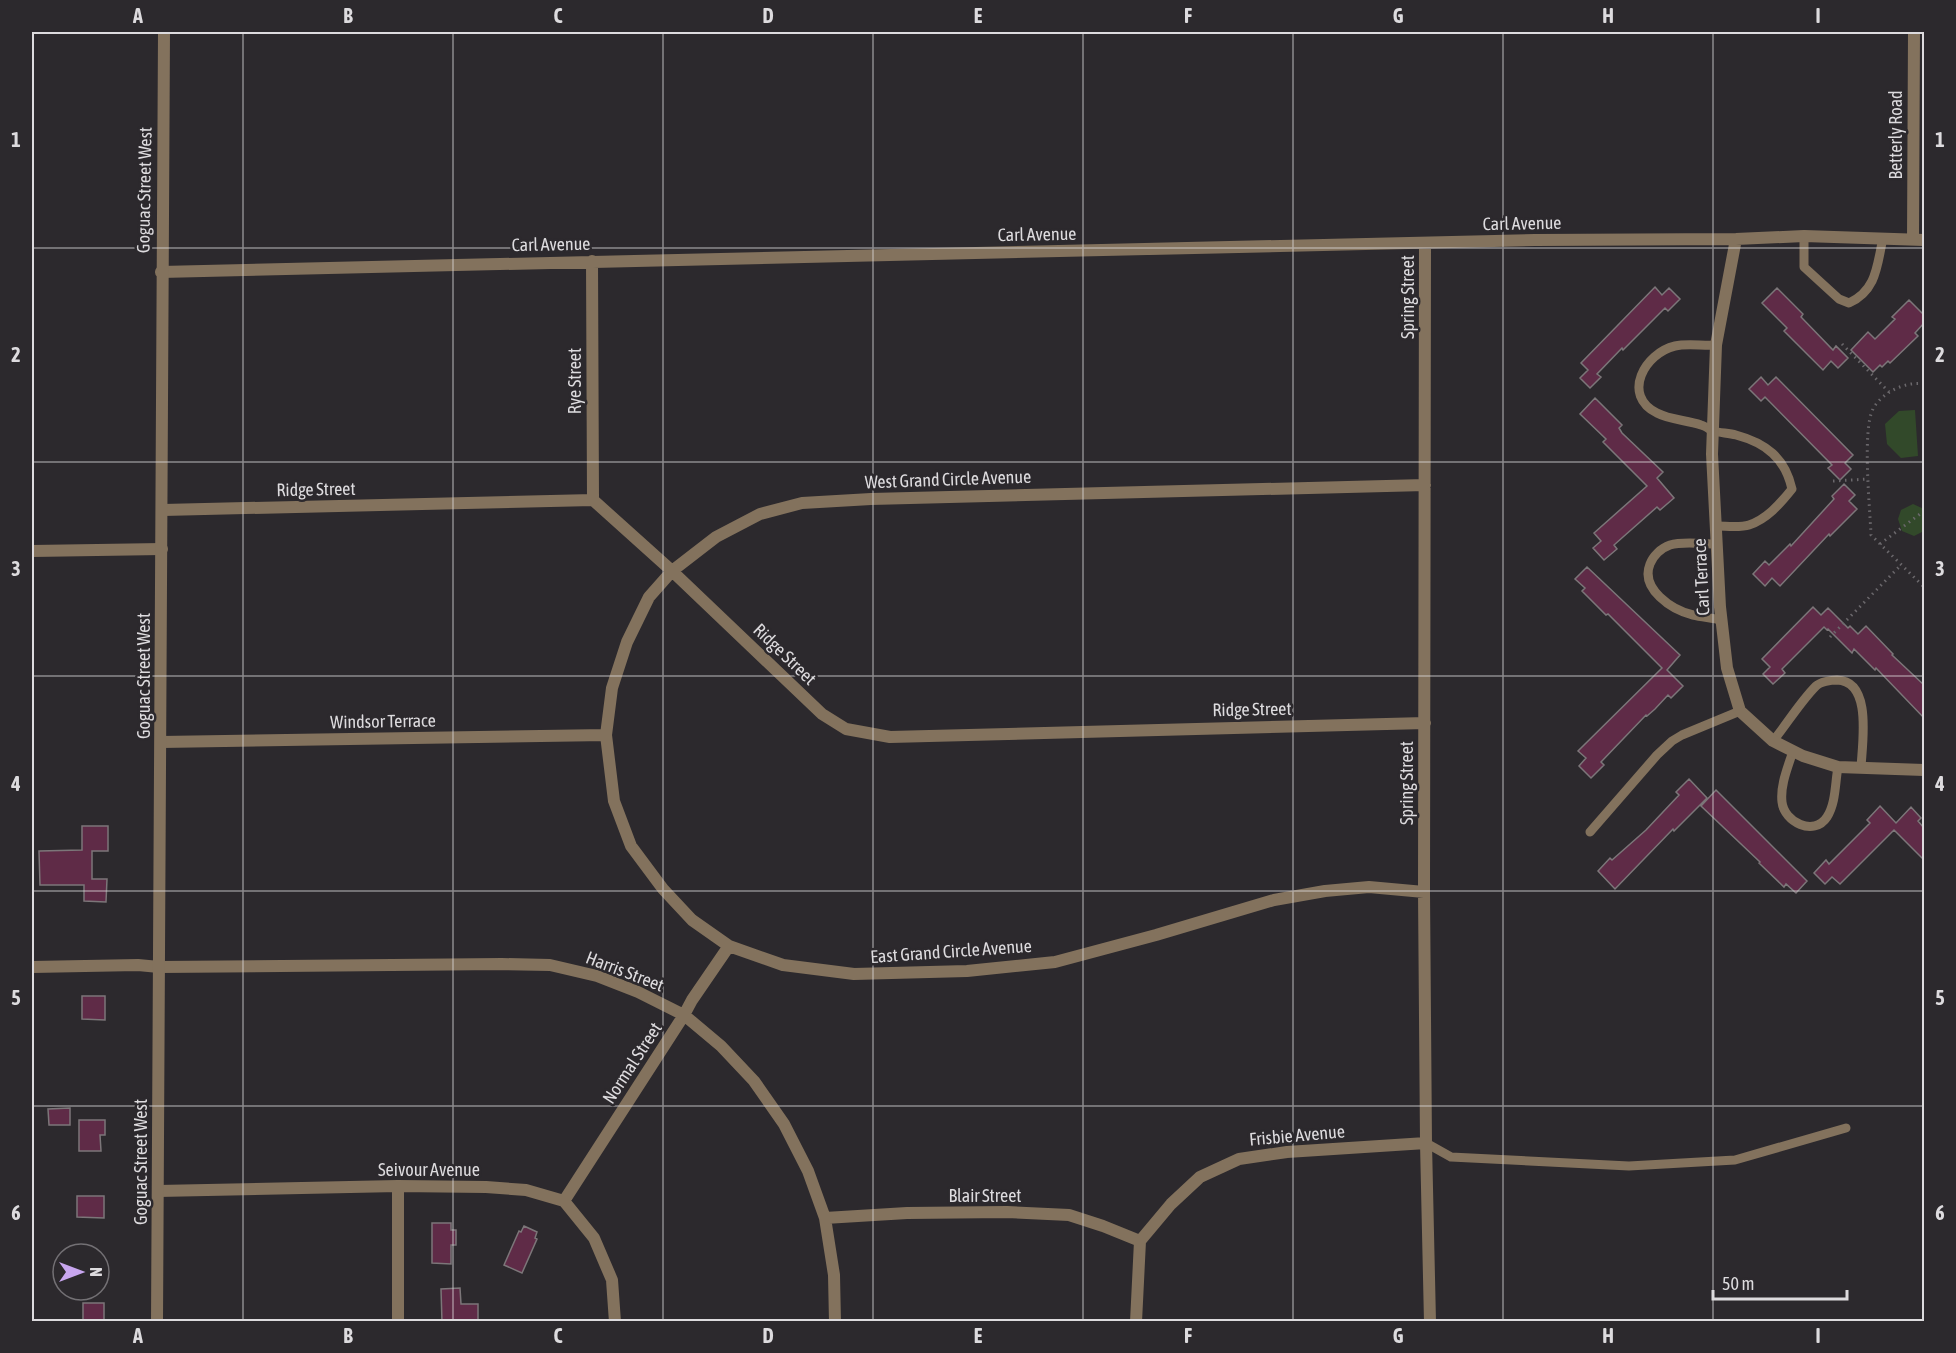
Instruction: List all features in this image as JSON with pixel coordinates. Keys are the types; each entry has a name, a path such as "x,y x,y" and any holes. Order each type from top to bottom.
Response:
{"street":[{"name":"Goguac Street West","path":"157,1322 164,32"},
{"name":"Betterly Road","path":"1914,32 1919,129 1919,240"},
{"name":"Carl Avenue","path":"161,272 1534,240 1736,240 1804,236 1919,240"},
{"name":"Carl Terrace","path":"1736,240 1716,345 1712,454 1721,620 1727,668 1740,711"},
{"name":"Spring Street","path":"1425,244 1424,892 1430,1322"},
{"name":"Rye Street","path":"592,261 593,500"},
{"name":"West Grand Circle Avenue","path":"606,735 612,688 627,642 649,597 672,570 716,537 760,514 802,503 871,499 1425,485"},
{"name":"Ridge Street","path":"162,510 593,500 672,570 822,714 846,729 890,737 1425,723"},
{"path":"32,551 162,549"},
{"path":"1740,711 1773,741 1793,751 1838,767 1924,770"},
{"name":"Windsor Terrace","path":"161,742 606,735"},
{"name":"East Grand Circle Avenue","path":"606,735 614,801 631,846 663,889 692,920 729,946 783,965 854,975 967,971 1054,962 1274,900 1325,891 1369,887 1424,892"},
{"name":"Normal Street","path":"564,1201 729,946"},
{"name":"Harris Street","path":"32,967 550,965 597,976 638,992 684,1015 722,1046 746,1072 784,1124 808,1171 825,1218 834,1275 835,1322"},
{"name":"Frisbie Avenue","path":"1140,1241 1171,1204 1200,1177 1239,1159 1287,1152 1426,1143"},
{"path":"398,1186 398,1322"},
{"name":"Seivour Avenue","path":"158,1191 398,1186 486,1187 526,1190 564,1201"},
{"path":"564,1201 594,1238 612,1280 615,1322"},
{"name":"Blair Street","path":"825,1218 907,1213 1007,1212 1069,1215 1140,1241"},
{"path":"1137,1322 1140,1241"}],"lane":[{"path":"1804,236 1804,267 1839,299 1849,303 1861,297 1874,279 1883,238"},
{"path":"1716,345 1675,346 1659,354 1644,369 1638,379 1639,391 1644,402 1655,413 1701,424 1713,430 1759,443 1780,460 1788,474 1792,489 1764,518 1747,526 1716,526"},
{"path":"1717,544 1671,544 1660,550 1651,560 1647,572 1651,586 1662,599 1692,615 1721,620"},
{"path":"1773,741 1818,684 1845,680 1854,686 1860,697 1863,715 1861,768"},
{"path":"1590,832 1672,741 1740,711"},
{"path":"1793,751 1783,784 1782,803 1787,814 1797,823 1807,827 1817,826 1827,818 1832,804 1838,767"},
{"path":"1426,1143 1451,1157 1629,1166 1735,1160 1846,1128"}],"path":[{"path":"1842,344 1889,392"},
{"path":"1924,384 1913,382 1889,392 1873,409 1867,431 1871,535 1924,587"},
{"path":"1833,481 1869,479"},
{"path":"1880,544 1924,510"},
{"path":"1830,637 1901,565"}],"green space":[{"path":"1915,410 1918,456 1901,458 1887,444 1885,424 1899,411"},
{"path":"1913,504 1924,509 1924,531 1914,536 1902,531 1898,519 1901,510"}],"building":[{"path":"1655,287 1662,295 1669,288 1680,299 1668,311 1665,308 1623,350 1622,348 1597,374 1601,377 1590,388 1580,378 1588,370 1581,363"},
{"path":"1777,288 1803,314 1801,317 1833,350 1836,346 1848,358 1838,368 1831,361 1823,370 1784,331 1787,328 1762,303"},
{"path":"1909,300 1924,315 1924,323 1915,333 1918,336 1890,363 1888,361 1882,367 1880,365 1873,372 1851,350 1868,332 1875,339 1895,319 1892,317"},
{"path":"1761,377 1768,385 1776,377 1853,455 1845,463 1851,469 1840,480 1828,468 1832,465 1765,397 1761,401 1749,389"},
{"path":"1595,398 1622,425 1619,428 1622,433 1663,472 1657,478 1674,498 1660,510 1657,507 1623,537 1614,545 1617,549 1604,560 1593,548 1601,541 1594,533 1647,486 1603,442 1606,439 1580,414"},
{"path":"1844,484 1855,495 1849,501 1857,509 1830,536 1829,534 1780,586 1772,578 1765,586 1753,574 1765,561 1769,565 1790,544 1791,546 1834,499 1832,496"},
{"path":"1587,567 1680,655 1667,670 1683,686 1671,698 1668,695 1646,715 1601,762 1604,765 1591,778 1579,766 1586,758 1578,751 1662,668 1582,591 1585,588 1575,579"},
{"path":"1813,607 1821,615 1828,608 1848,628 1850,626 1858,634 1866,626 1924,685 1924,718 1876,668 1875,670 1854,649 1852,653 1824,627 1782,669 1785,673 1773,684 1763,674 1770,667 1762,659"},
{"path":"1689,779 1707,798 1674,831 1673,829 1615,889 1598,871 1610,858 1612,860 1646,830 1679,795 1676,792"},
{"path":"1716,790 1807,881 1796,893 1786,884 1784,887 1701,806"},
{"path":"1880,806 1896,823 1911,807 1921,818 1918,821 1924,828 1924,860 1894,830 1840,884 1832,877 1825,884 1814,873 1826,860 1829,864 1870,823 1867,820"},
{"path":"82,826 108,826 108,851 92,851 92,879 107,879 106,902 84,901 84,885 40,885 39,851 82,850"},
{"path":"82,996 105,996 105,1020 82,1019"},
{"path":"70,1108 70,1125 49,1125 48,1109"},
{"path":"79,1120 105,1120 105,1135 100,1135 101,1151 79,1151"},
{"path":"77,1196 104,1196 104,1218 77,1217"},
{"path":"432,1223 451,1223 451,1230 456,1230 456,1245 451,1245 451,1264 432,1263"},
{"path":"524,1226 537,1232 535,1238 537,1239 522,1273 504,1265 519,1231 521,1232"},
{"path":"460,1288 461,1304 478,1304 478,1322 442,1322 441,1289"},
{"path":"83,1303 104,1303 104,1322 83,1322"}]}
